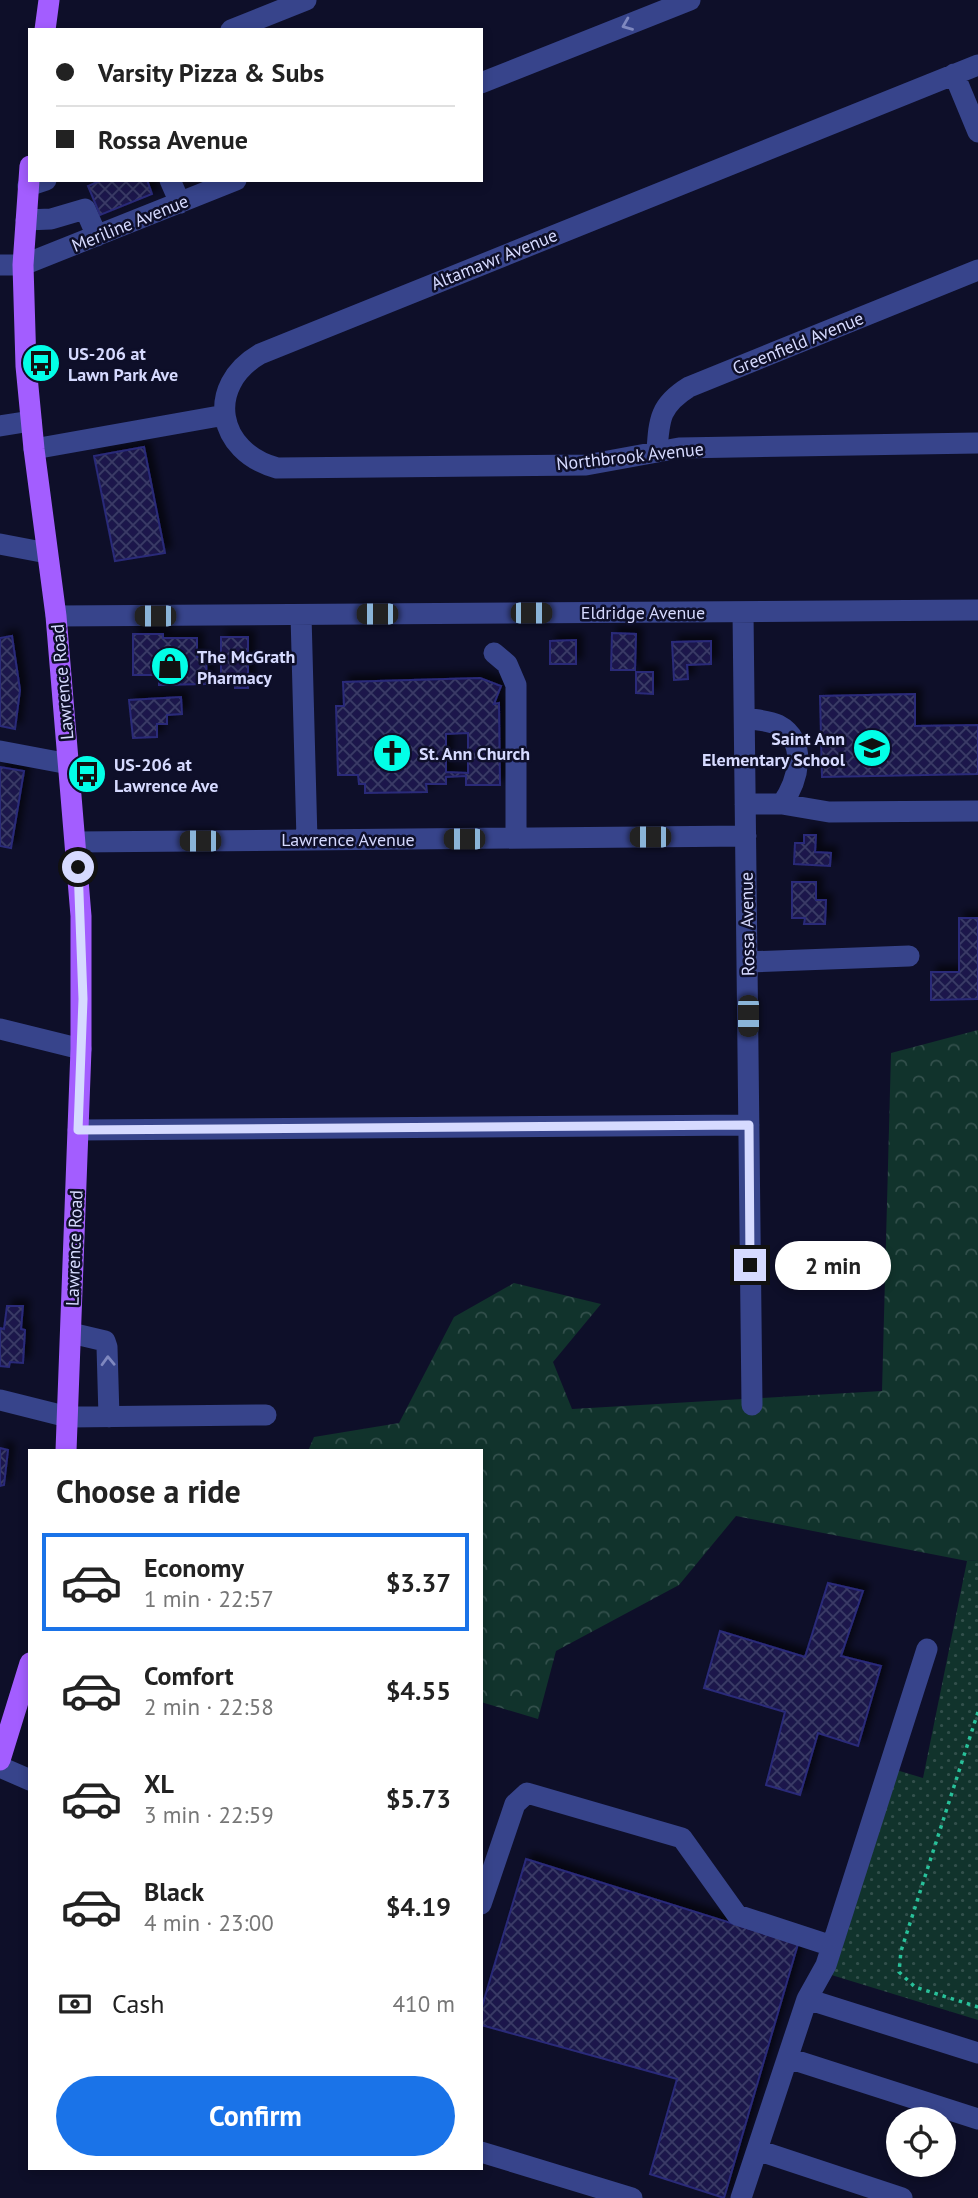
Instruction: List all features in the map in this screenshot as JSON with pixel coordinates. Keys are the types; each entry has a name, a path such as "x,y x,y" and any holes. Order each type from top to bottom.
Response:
{"main road":[{"path":"45,28 49,0"},
{"name":"Lawrence Road","path":"34,182 26,220 23,265 26,366 56,616 81,916 82,1049 66,1449"},
{"path":"0,1760 28,1669"}],"street":[{"path":"236,28 306,0"},
{"path":"483,82 690,0"},
{"name":"Altamawr Avenue","path":"225,415 230,385 239,370 260,354 978,65"},
{"path":"954,74 978,132"},
{"path":"171,182 180,203"},
{"name":"Meriline Avenue","path":"23,265 231,182"},
{"path":"26,220 51,219 85,209 97,236"},
{"path":"0,265 23,265"},
{"name":"Greenfield Avenue","path":"657,451 659,425 664,408 689,387 978,271"},
{"path":"34,449 225,415"},
{"name":"Northbrook Avenue","path":"225,415 228,429 248,456 277,468 586,465 679,448 978,443"},
{"path":"0,426 31,421"},
{"path":"0,544 47,553"},
{"name":"Eldridge Avenue","path":"56,616 978,610"},
{"name":"Rossa Avenue","path":"743,611 751,1405"},
{"path":"301,615 307,840"},
{"path":"494,653 507,663 516,685 516,838"},
{"path":"745,718 775,723 786,730 797,749 797,772 793,788 782,804"},
{"path":"0,751 69,764"},
{"path":"745,804 782,804 829,812 978,811"},
{"name":"Lawrence Avenue","path":"76,842 746,836"},
{"path":"747,962 909,956"},
{"path":"0,1029 82,1049"},
{"path":"78,1130 749,1125"},
{"path":"71,1333 104,1341 107,1348 109,1417"},
{"path":"0,1400 68,1417 266,1415"},
{"path":"741,2198 807,1999 826,1965 927,1649"},
{"path":"0,1768 28,1779"},
{"path":"483,1898 515,1804 527,1793 682,1838 737,1915 832,1947"},
{"path":"807,1999 978,2053"},
{"path":"788,2058 978,2119"},
{"path":"757,2150 902,2198"},
{"path":"483,2153 632,2198"}],"path":[{"path":"978,1712 901,1951 899,1972 915,1987 978,2007"}],"green space":[{"path":"978,1030 978,1560 967,1561 736,1516 679,1585 556,1651 538,1719 483,1703 483,1449 309,1449 314,1437 399,1423 454,1317 514,1283 601,1304 553,1362 572,1409 882,1391 891,1053"},
{"path":"978,1560 978,2020 825,1973 893,1769 923,1778 967,1561"}],"building":[{"path":"97,182 148,182 152,194 100,215 88,186"},
{"path":"144,447 165,553 115,561 94,456"},
{"path":"612,633 636,634 635,670 611,670"},
{"name":"The McGrath Pharmacy","path":"133,634 163,634 163,638 197,638 197,657 206,657 207,684 159,685 159,675 133,675"},
{"path":"12,636 20,690 15,729 0,726 0,638"},
{"path":"221,637 248,637 248,688 235,688 235,680 221,680"},
{"path":"576,640 576,664 550,664 550,641"},
{"path":"711,641 711,664 687,665 688,679 674,680 672,642"},
{"path":"636,672 653,672 653,694 636,693"},
{"name":"St. Ann Church","path":"480,678 501,686 494,704 499,703 500,785 466,785 466,776 446,777 446,784 426,784 427,792 365,793 365,784 359,784 358,775 338,775 336,706 344,706 343,682","holes":["468,733 468,773 446,772 446,734"]},
{"path":"915,694 915,726 978,725 978,774 822,777 820,696"},
{"path":"181,697 182,714 167,715 167,724 157,724 157,737 133,738 129,700"},
{"path":"0,767 24,771 11,848 0,846"},
{"path":"804,835 816,835 815,852 831,853 830,866 794,864 795,843 804,843"},
{"path":"792,882 816,882 816,900 826,900 825,924 804,924 805,918 792,918"},
{"path":"959,918 978,918 978,999 931,1000 931,972 959,972"},
{"path":"7,1306 23,1306 21,1329 25,1330 23,1363 10,1362 9,1367 0,1366 0,1328 4,1329"},
{"path":"0,1448 8,1450 4,1485 0,1486"},
{"path":"828,1583 863,1591 841,1656 881,1666 858,1746 818,1733 800,1795 766,1785 785,1712 704,1688 720,1631 805,1657"},
{"path":"526,1859 798,1944 724,2198 650,2174 677,2079 483,2026 483,2003"}],"place":[{"name":"US-206 at Lawn Park Ave","path":"41,363"},
{"name":"The McGrath Pharmacy","path":"170,666"},
{"name":"Saint Ann Elementary School","path":"872,748"},
{"name":"St. Ann Church","path":"392,753"},
{"name":"US-206 at Lawrence Ave","path":"87,774"}],"route":[{"path":"78,867 83,999 78,1130 749,1125 750,1265"}]}
